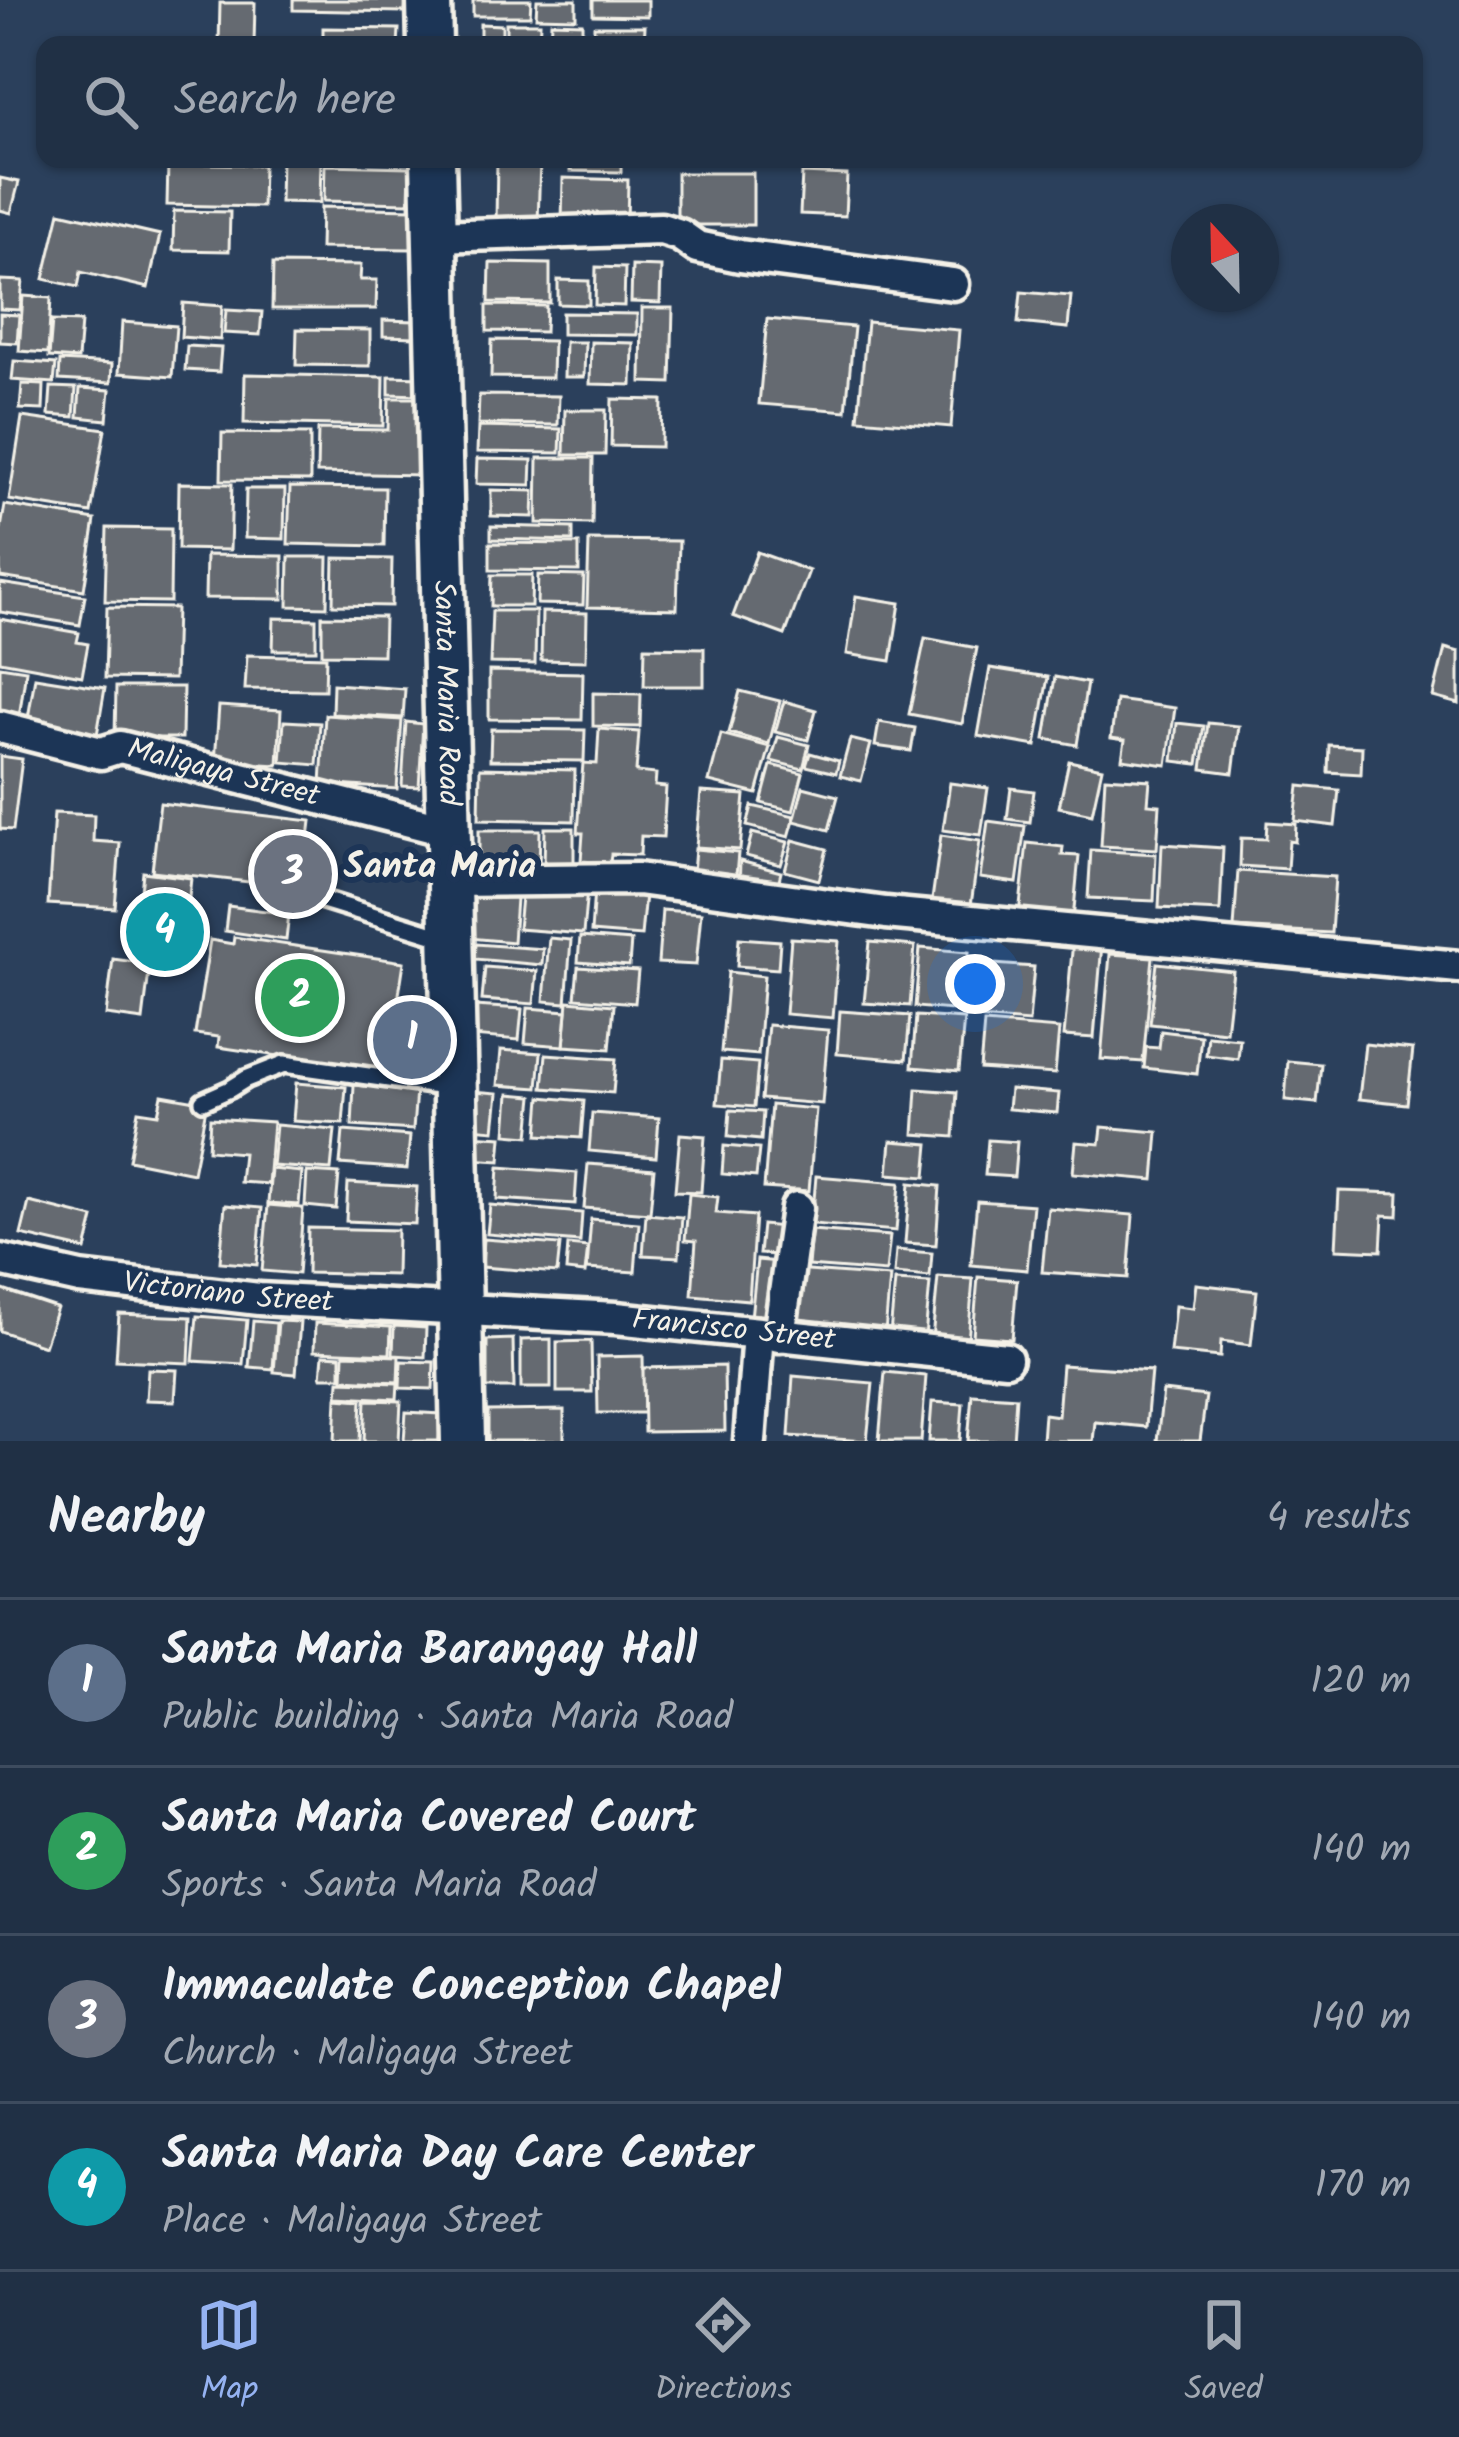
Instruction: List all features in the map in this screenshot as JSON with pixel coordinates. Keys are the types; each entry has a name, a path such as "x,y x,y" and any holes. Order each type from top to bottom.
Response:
{"main road":[{"path":"429,0 430,36"},
{"name":"Santa Maria Road","path":"433,168 463,1441"}],"street":[{"path":"434,236 661,229 697,247 740,256 953,284"},
{"name":"Maligaya Street","path":"0,727 101,753 120,747 449,831"},
{"path":"450,881 638,879 886,913 1459,967"},
{"path":"750,1441 797,1208"},
{"name":"Victoriano Street","path":"0,1260 80,1278 259,1299 460,1309"},
{"name":"Francisco Street","path":"460,1309 616,1318 1006,1359"}],"lane":[{"path":"320,899 452,940"},
{"path":"203,1101 284,1064 455,1088"}],"building":[{"path":"293,0 406,0 405,12 293,10"},
{"path":"473,0 531,0 530,16 473,16"},
{"path":"537,0 576,0 576,18 536,17"},
{"path":"593,0 648,0 648,16 593,15"},
{"path":"220,3 255,3 254,36 219,36"},
{"path":"551,22 582,23 582,36 550,36"},
{"path":"506,23 540,23 539,36 506,36"},
{"path":"480,24 502,25 502,36 480,36"},
{"path":"594,26 645,26 644,36 594,36"},
{"path":"323,28 399,29 399,36 323,36"},
{"path":"168,168 263,168 262,207 167,205"},
{"path":"281,168 321,168 320,203 280,202"},
{"path":"325,168 410,168 409,203 324,201"},
{"path":"497,168 540,168 538,224 496,223"},
{"path":"570,168 621,168 621,172"},
{"path":"677,173 753,173 753,225 677,225"},
{"path":"802,173 847,175 845,216 800,214"},
{"path":"0,178 19,182 11,213 0,210"},
{"path":"563,178 628,180 627,223 562,222"},
{"path":"321,207 413,209 412,249 320,248"},
{"path":"174,211 230,212 229,251 173,250"},
{"path":"60,212 160,235 148,288 81,272 78,287 44,279"},
{"path":"490,263 550,264 550,303 489,302"},
{"path":"273,264 361,265 360,280 377,280 376,309 272,309"},
{"path":"632,266 661,267 660,303 631,302"},
{"path":"596,267 625,268 624,306 595,305"},
{"path":"0,280 23,281 20,310 0,309"},
{"path":"558,280 589,281 589,305 558,304"},
{"path":"1021,292 1071,296 1068,328 1018,323"},
{"path":"23,296 51,298 48,353 19,351"},
{"path":"183,303 222,306 220,340 181,337"},
{"path":"487,305 546,306 545,332 487,331"},
{"path":"642,308 673,308 671,383 641,382"},
{"path":"226,310 262,312 260,335 224,333"},
{"path":"562,313 637,314 637,335 562,334"},
{"path":"0,314 19,315 17,343 0,342"},
{"path":"767,319 854,327 846,411 759,404"},
{"path":"383,320 416,321 416,337 383,336"},
{"path":"52,321 81,322 78,359 49,357"},
{"path":"122,322 176,326 172,377 119,373"},
{"path":"867,322 959,330 951,427 858,419"},
{"path":"297,329 370,330 370,366 296,365"},
{"path":"492,340 553,341 552,378 491,377"},
{"path":"565,342 585,342 584,377 564,377"},
{"path":"591,342 633,343 632,385 590,384"},
{"path":"187,346 221,348 219,372 185,370"},
{"path":"14,361 56,364 54,383 12,380"},
{"path":"60,361 112,364 111,383 59,380"},
{"path":"245,374 384,377 383,426 244,423"},
{"path":"389,376 420,377 420,395 389,394"},
{"path":"22,384 44,385 43,410 20,409"},
{"path":"51,387 76,388 74,417 49,415"},
{"path":"80,388 110,390 107,420 78,417"},
{"path":"479,395 559,396 558,425 478,424"},
{"path":"389,398 423,398 422,475 317,473 318,429 388,430"},
{"path":"612,399 662,400 661,447 611,446"},
{"path":"565,410 606,410 605,455 564,455"},
{"path":"22,417 105,429 91,513 9,500"},
{"path":"478,427 561,429 560,453 477,452"},
{"path":"222,433 310,434 310,481 221,480"},
{"path":"538,458 593,458 592,524 537,523"},
{"path":"477,459 532,460 531,485 476,484"},
{"path":"179,483 232,484 230,550 178,549"},
{"path":"290,487 385,488 384,546 288,544"},
{"path":"246,489 285,489 284,539 245,538"},
{"path":"491,490 534,491 533,517 491,516"},
{"path":"5,505 95,520 84,590 0,577"},
{"path":"491,526 573,528 573,541 491,539"},
{"path":"107,528 171,529 170,602 105,601"},
{"path":"589,540 679,541 677,609 587,607"},
{"path":"490,543 579,544 579,571 490,570"},
{"path":"757,552 809,571 785,635 733,616"},
{"path":"206,555 283,556 283,599 205,598"},
{"path":"289,557 328,557 327,607 288,606"},
{"path":"334,558 392,559 391,606 333,605"},
{"path":"492,575 532,575 531,606 491,606"},
{"path":"538,575 584,576 583,605 537,604"},
{"path":"0,583 85,596 80,625 0,612"},
{"path":"856,596 900,603 891,661 847,654"},
{"path":"107,607 176,608 174,679 105,678"},
{"path":"492,611 536,611 535,664 490,663"},
{"path":"542,612 587,613 586,661 541,660"},
{"path":"322,616 384,617 383,655 322,654"},
{"path":"274,618 316,619 316,650 273,650"},
{"path":"0,619 79,633 77,642 88,644 82,676 0,661"},
{"path":"925,638 977,648 962,724 909,714"},
{"path":"645,647 704,648 704,686 644,686"},
{"path":"1445,648 1459,652 1459,704 1433,697"},
{"path":"247,655 326,657 325,690 245,689"},
{"path":"0,666 26,670 19,717 0,714"},
{"path":"990,668 1048,677 1036,746 978,736"},
{"path":"489,671 583,673 582,720 489,719"},
{"path":"35,677 105,688 97,735 27,724"},
{"path":"1055,677 1087,683 1077,745 1045,739"},
{"path":"333,684 405,689 403,718 332,714"},
{"path":"116,687 183,687 182,738 115,738"},
{"path":"740,691 780,701 769,744 729,733"},
{"path":"593,693 641,694 640,727 593,726"},
{"path":"1116,700 1175,708 1167,765 1122,759 1125,740 1111,738"},
{"path":"784,701 816,710 808,740 775,732"},
{"path":"219,706 281,710 278,765 215,761"},
{"path":"325,715 402,720 397,789 321,784"},
{"path":"284,721 320,723 317,765 281,762"},
{"path":"406,722 423,724 419,787 402,786"},
{"path":"879,722 915,728 911,751 875,746"},
{"path":"1177,723 1204,726 1198,764 1173,761"},
{"path":"1208,723 1239,726 1233,773 1202,769"},
{"path":"491,729 585,730 584,761 490,760"},
{"path":"599,729 639,732 636,772 656,774 655,786 666,787 663,837 641,836 640,855 611,854 610,863 581,861 583,833 578,833 583,763 597,764"},
{"path":"721,734 770,747 757,794 709,782"},
{"path":"778,737 809,745 803,769 771,761"},
{"path":"850,739 871,744 861,781 840,776"},
{"path":"1329,745 1362,747 1361,774 1328,772"},
{"path":"810,753 839,761 836,773 806,766"},
{"path":"0,756 22,759 13,830 0,829"},
{"path":"1069,761 1102,768 1092,814 1059,807"},
{"path":"771,765 803,773 793,811 761,803"},
{"path":"480,768 575,770 574,821 479,819"},
{"path":"1105,777 1150,780 1148,804 1160,805 1157,849 1101,846"},
{"path":"950,783 988,788 981,835 943,830"},
{"path":"1299,786 1339,790 1335,826 1295,821"},
{"path":"803,787 838,796 829,830 794,821"},
{"path":"1011,788 1034,791 1030,822 1007,819"},
{"path":"701,792 745,795 740,850 696,847"},
{"path":"160,803 311,821 303,888 152,871"},
{"path":"752,806 795,816 789,837 747,826"},
{"path":"54,813 94,815 93,841 120,843 115,908 48,904"},
{"path":"988,821 1025,826 1017,883 980,878"},
{"path":"1267,822 1296,824 1287,869 1240,866 1241,838 1266,839"},
{"path":"545,828 574,828 574,866 544,865"},
{"path":"479,830 540,830 539,869 479,868"},
{"path":"752,833 788,842 781,865 746,856"},
{"path":"941,835 980,841 970,912 931,907"},
{"path":"793,840 827,849 819,880 785,871"},
{"path":"1027,843 1063,847 1062,855 1079,856 1073,920 1019,914"},
{"path":"1162,844 1223,848 1220,911 1159,908"},
{"path":"695,849 738,853 735,888 692,885"},
{"path":"1091,850 1156,854 1154,901 1088,898"},
{"path":"740,861 781,872 775,896 739,889"},
{"path":"1238,871 1335,877 1331,933 1234,928"},
{"path":"143,872 191,878 189,897 141,892"},
{"path":"474,883 517,884 513,942 469,938"},
{"path":"522,885 587,890 583,934 518,929"},
{"path":"594,890 645,894 641,936 591,932"},
{"path":"228,906 289,914 286,940 225,931"},
{"path":"143,908 192,914 187,955 139,950"},
{"path":"662,910 701,913 696,965 658,963"},
{"path":"234,937 404,962 387,1072 218,1047 219,1037 195,1034 210,940 233,944"},
{"path":"580,937 631,941 629,966 578,962"},
{"path":"549,938 571,940 566,1003 544,1001"},
{"path":"739,938 780,941 778,969 737,966"},
{"path":"791,938 839,941 833,1018 785,1014"},
{"path":"1073,941 1102,944 1094,1038 1064,1036"},
{"path":"870,942 915,946 910,1006 864,1003"},
{"path":"476,944 543,949 542,965 475,959"},
{"path":"920,948 969,952 964,1011 915,1007"},
{"path":"1110,954 1153,957 1143,1062 1101,1059"},
{"path":"113,959 150,964 143,1020 106,1015"},
{"path":"981,963 1034,967 1029,1022 977,1018"},
{"path":"1157,963 1233,971 1226,1032 1150,1024"},
{"path":"485,967 537,971 534,1004 482,1000"},
{"path":"578,967 638,971 635,1003 575,998"},
{"path":"728,972 764,976 758,1055 721,1052"},
{"path":"568,1001 614,1005 610,1049 564,1046"},
{"path":"474,1006 522,1009 519,1040 471,1036"},
{"path":"528,1008 567,1011 564,1046 525,1043"},
{"path":"840,1011 910,1016 906,1060 837,1054"},
{"path":"403,1014 430,1018 423,1065 395,1062"},
{"path":"916,1016 964,1019 959,1071 912,1067"},
{"path":"984,1023 1059,1029 1055,1074 980,1069"},
{"path":"768,1025 828,1030 822,1104 761,1099"},
{"path":"1161,1031 1201,1036 1197,1074 1144,1068 1146,1047 1159,1048"},
{"path":"1208,1036 1240,1039 1238,1059 1206,1055"},
{"path":"1365,1044 1413,1049 1407,1104 1359,1099"},
{"path":"501,1050 541,1053 538,1088 498,1085"},
{"path":"546,1054 616,1059 613,1093 543,1088"},
{"path":"721,1060 758,1063 754,1107 717,1104"},
{"path":"1288,1061 1321,1064 1317,1103 1285,1100"},
{"path":"296,1083 346,1087 343,1124 293,1121"},
{"path":"354,1085 416,1090 413,1130 352,1126"},
{"path":"917,1089 957,1092 954,1137 914,1134"},
{"path":"1010,1089 1059,1093 1057,1113 1008,1109"},
{"path":"473,1091 498,1093 494,1130 470,1128"},
{"path":"509,1094 533,1096 529,1136 506,1134"},
{"path":"162,1095 207,1103 193,1173 129,1160 138,1111 158,1114"},
{"path":"541,1097 584,1101 581,1138 538,1135"},
{"path":"771,1105 816,1109 809,1191 764,1188"},
{"path":"730,1110 763,1112 761,1140 728,1137"},
{"path":"592,1113 659,1118 656,1157 589,1151"},
{"path":"210,1118 273,1122 268,1184 240,1182 243,1153 208,1150"},
{"path":"276,1125 335,1130 331,1170 272,1166"},
{"path":"1102,1127 1158,1132 1154,1180 1073,1173 1076,1142 1100,1144"},
{"path":"343,1131 410,1136 407,1169 340,1164"},
{"path":"680,1134 705,1136 701,1192 675,1191"},
{"path":"470,1135 502,1137 500,1161 469,1159"},
{"path":"988,1140 1017,1142 1014,1177 985,1175"},
{"path":"891,1141 929,1144 926,1177 888,1174"},
{"path":"724,1146 759,1149 756,1177 722,1174"},
{"path":"588,1164 654,1169 650,1213 584,1208"},
{"path":"499,1167 577,1173 575,1204 497,1199"},
{"path":"271,1169 302,1172 299,1205 268,1203"},
{"path":"307,1172 339,1174 336,1209 305,1206"},
{"path":"816,1176 900,1183 896,1231 812,1224"},
{"path":"348,1183 417,1187 415,1224 346,1221"},
{"path":"910,1183 940,1186 936,1245 905,1243"},
{"path":"1339,1191 1399,1193 1398,1216 1383,1215 1381,1251 1336,1249"},
{"path":"689,1194 718,1197 716,1213 755,1216 749,1300 692,1295 696,1241 685,1240"},
{"path":"977,1201 1033,1205 1027,1270 971,1265"},
{"path":"29,1202 94,1218 86,1250 21,1235"},
{"path":"225,1205 262,1208 257,1265 220,1262"},
{"path":"268,1205 303,1208 298,1274 262,1271"},
{"path":"490,1205 582,1213 580,1242 487,1234"},
{"path":"1048,1208 1133,1215 1128,1278 1042,1272"},
{"path":"646,1214 682,1217 679,1257 643,1255"},
{"path":"591,1219 639,1223 635,1272 587,1269"},
{"path":"762,1225 784,1227 781,1255 759,1254"},
{"path":"308,1228 397,1230 396,1275 307,1273"},
{"path":"811,1230 890,1236 886,1272 808,1266"},
{"path":"484,1239 560,1245 557,1273 482,1267"},
{"path":"568,1245 588,1247 585,1273 566,1271"},
{"path":"896,1250 932,1253 930,1277 894,1274"},
{"path":"757,1260 779,1262 775,1319 751,1318"},
{"path":"794,1270 890,1277 885,1333 789,1325"},
{"path":"938,1277 973,1279 968,1342 932,1339"},
{"path":"978,1277 1017,1280 1012,1339 973,1336"},
{"path":"895,1281 930,1283 925,1337 890,1334"},
{"path":"1196,1284 1257,1291 1251,1345 1221,1341 1220,1357 1170,1352 1175,1306 1193,1308"},
{"path":"0,1289 57,1308 44,1346 0,1331"},
{"path":"119,1314 191,1317 189,1363 116,1360"},
{"path":"197,1316 247,1320 243,1364 193,1361"},
{"path":"253,1321 276,1323 273,1369 249,1367"},
{"path":"278,1321 300,1322 296,1374 274,1372"},
{"path":"315,1323 391,1327 390,1354 314,1351"},
{"path":"394,1326 426,1328 425,1357 393,1355"},
{"path":"513,1339 514,1388 487,1388 487,1340"},
{"path":"551,1339 551,1388 521,1388 521,1340"},
{"path":"591,1341 592,1392 557,1392 557,1342"},
{"path":"344,1354 399,1356 398,1382 343,1379"},
{"path":"323,1355 341,1356 341,1377 321,1377"},
{"path":"643,1356 644,1413 598,1413 597,1357"},
{"path":"401,1361 434,1362 433,1389 400,1388"},
{"path":"1062,1365 1151,1371 1146,1427 1095,1422 1093,1441 1042,1441 1044,1414 1058,1416"},
{"path":"724,1366 725,1431 644,1432 643,1368"},
{"path":"148,1369 177,1370 175,1401 146,1400"},
{"path":"885,1372 926,1376 921,1441 879,1441"},
{"path":"793,1376 873,1383 867,1441 789,1436"},
{"path":"339,1381 398,1383 397,1399 338,1396"},
{"path":"1163,1391 1206,1396 1200,1441 1157,1441"},
{"path":"972,1394 1016,1397 1013,1441 968,1441"},
{"path":"337,1398 362,1400 360,1441 335,1441"},
{"path":"366,1400 401,1401 399,1441 364,1441"},
{"path":"932,1402 963,1404 960,1441 929,1441"},
{"path":"564,1410 564,1441 488,1441 488,1411"},
{"path":"406,1412 441,1414 439,1441 404,1441"}],"place":[{"name":"Immaculate Conception Chapel","path":"293,874"},
{"name":"Santa Maria Day Care Center","path":"165,932"},
{"name":"Santa Maria Covered Court","path":"300,998"},
{"name":"Santa Maria Barangay Hall","path":"412,1040"}],"district":[{"name":"Santa Maria","path":"440,867"}]}
